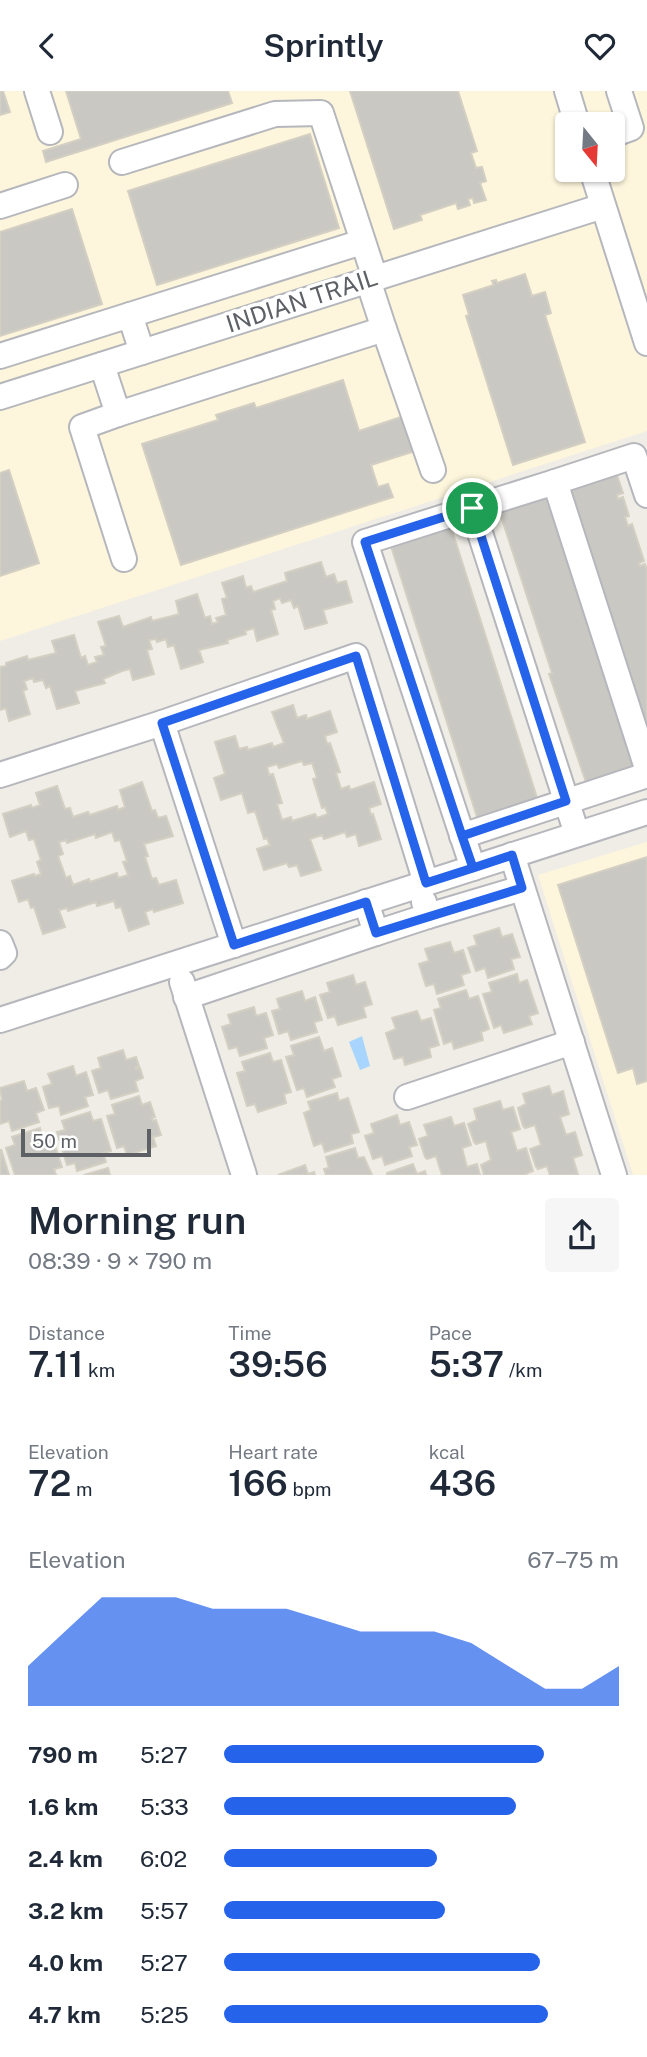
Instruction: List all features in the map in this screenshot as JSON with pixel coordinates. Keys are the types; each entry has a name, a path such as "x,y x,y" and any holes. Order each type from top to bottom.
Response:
{"street":[{"path":"37,91 50,132"},
{"path":"567,91 573,112"},
{"path":"619,91 631,128 625,130"},
{"path":"122,162 275,114 321,113 362,242 384,329 433,470"},
{"path":"596,182 647,343"},
{"path":"0,207 65,185"},
{"name":"INDIAN TRAIL","path":"0,397 603,206"},
{"path":"0,356 362,242"},
{"path":"130,315 142,352"},
{"path":"124,559 82,426 384,329"},
{"path":"102,365 118,414"},
{"path":"473,868 365,542 641,454 647,495"},
{"path":"555,482 647,768"},
{"path":"472,508 577,834"},
{"path":"0,775 356,656 423,884 428,916"},
{"path":"162,723 234,945"},
{"path":"462,836 647,775"},
{"path":"0,1020 647,812"},
{"path":"512,855 614,1175"},
{"path":"186,997 428,916 522,888"},
{"path":"366,902 376,933"},
{"path":"0,943 4,953 0,957"},
{"path":"176,964 244,1175"},
{"path":"408,1097 572,1042"}],"shaded area":[{"path":"0,91 647,91 647,431 0,641"},
{"path":"647,842 647,1175 633,1175 538,875"}],"water":[{"path":"362,1036 370,1066 360,1070 349,1042"}],"building":[{"path":"0,91 3,91 10,112 0,115"},
{"path":"66,91 228,91 232,103 46,162 43,151 81,139"},
{"path":"350,91 458,91 477,151 471,153 476,168 482,167 486,181 480,183 486,200 474,203 473,198 468,199 470,205 458,209 456,203 420,215 422,220 394,229"},
{"path":"310,134 339,228 157,285 128,191"},
{"path":"72,209 102,304 0,336 0,232"},
{"path":"525,274 532,296 545,292 551,313 545,315 585,442 513,465 466,316 469,315 463,295 494,285 492,281 496,280 497,283"},
{"path":"343,380 359,431 404,416 415,451 371,465 378,487 388,484 393,497 181,565 142,444 218,420 216,415 254,403 256,408"},
{"path":"9,470 39,563 0,576 0,473"},
{"path":"616,472 623,493 617,495 618,499 623,497 629,516 625,517 628,526 632,524 644,561 639,563 640,566 645,564 647,571 647,728 569,487"},
{"path":"547,493 636,769 587,785 549,674 552,673 499,510"},
{"path":"450,524 538,801 478,820 390,543"},
{"path":"321,562 326,577 334,574 337,583 346,581 352,602 323,610 327,623 305,629 298,606 294,608 291,600 282,603 280,598 273,601 275,609 271,610 278,634 257,641 254,628 245,631 246,634 227,640 228,643 199,650 203,662 181,669 174,645 168,647 166,639 157,642 156,639 149,640 152,649 147,650 154,674 133,680 130,669 122,671 103,679 105,683 75,691 79,703 57,709 50,686 46,688 43,680 34,682 33,678 24,681 27,689 23,691 30,714 9,721 6,708 0,710 0,667 27,656 28,660 56,653 52,641 74,635 81,658 85,656 88,665 97,662 95,657 104,655 101,647 106,646 98,622 119,616 123,627 151,617 152,621 172,616 179,614 176,601 197,594 205,618 210,616 212,624 218,622 216,618 226,615 222,599 227,598 222,583 243,576 246,588 251,586 253,592 287,581 285,573"},
{"path":"293,705 297,718 306,715 307,719 330,711 337,732 325,736 340,772 336,773 341,789 349,786 350,790 374,782 381,804 369,808 381,839 359,846 356,834 347,837 345,832 324,839 322,835 310,839 321,870 301,876 297,865 289,867 287,863 264,870 257,849 270,845 267,838 264,839 255,811 248,813 242,793 221,800 214,778 225,774 215,742 235,736 239,749 247,747 248,750 272,743 273,747 284,743 272,712","holes":["302,761 304,765 312,763 317,778 313,779 322,808 325,807 328,814 317,818 315,814 292,821 291,817 282,820 277,804 282,803 273,774 269,775 267,767 277,764 279,768"]},
{"path":"142,782 152,811 155,810 158,818 166,816 173,836 144,844 148,856 145,857 152,879 156,878 159,885 176,880 183,903 145,912 149,924 129,931 121,907 116,908 114,901 97,906 96,902 68,911 67,908 59,910 65,927 43,934 34,907 31,908 28,899 19,902 12,881 41,874 37,862 41,860 34,839 29,840 26,831 10,837 3,814 31,805 32,808 40,805 36,793 57,786 65,809 70,808 73,817 88,812 90,815 117,806 118,810 125,807 120,790","holes":["112,832 115,841 120,840 127,861 123,862 128,875 118,878 117,873 73,885 70,876 66,878 58,856 63,854 59,842 66,840 67,843 95,834 96,838"]},
{"path":"647,857 647,1081 637,1084 633,1068 618,1073 558,885"},
{"path":"499,928 502,937 512,934 520,957 511,959 514,969 488,978 485,968 476,971 468,948 477,945 474,936"},
{"path":"450,942 454,953 463,950 470,972 461,975 464,985 437,994 434,984 426,986 419,964 429,961 425,949"},
{"path":"517,974 519,983 527,980 538,1013 529,1016 532,1024 504,1033 501,1025 494,1028 483,994 492,992 489,983"},
{"path":"353,975 356,985 365,982 372,1004 363,1007 366,1017 338,1025 335,1016 328,1018 320,995 330,992 327,983"},
{"path":"466,990 469,999 478,996 489,1029 481,1032 483,1040 454,1049 452,1041 444,1044 434,1010 441,1008 438,999"},
{"path":"302,991 305,1001 315,997 322,1020 314,1022 317,1032 291,1040 288,1031 279,1034 272,1011 280,1009 277,999"},
{"path":"254,1007 256,1016 266,1013 273,1035 264,1038 267,1048 240,1056 237,1047 229,1049 222,1027 231,1024 228,1015"},
{"path":"417,1011 421,1021 431,1018 439,1045 429,1048 431,1057 405,1065 403,1057 394,1059 386,1033 396,1029 392,1018"},
{"path":"319,1037 324,1051 332,1048 341,1076 332,1079 335,1087 307,1097 304,1088 297,1090 286,1057 294,1055 291,1046"},
{"path":"123,1050 126,1060 136,1057 139,1066 136,1069 140,1068 143,1078 135,1081 138,1091 111,1099 108,1090 99,1093 92,1071 101,1068 98,1058"},
{"path":"270,1053 273,1062 281,1060 291,1092 284,1094 286,1103 258,1112 255,1104 247,1106 237,1073 245,1071 242,1062"},
{"path":"73,1066 76,1076 86,1072 93,1095 85,1097 88,1106 61,1115 59,1106 49,1108 43,1087 52,1084 48,1074"},
{"path":"24,1081 27,1091 36,1088 44,1110 36,1113 39,1122 12,1131 9,1121 0,1124 0,1088"},
{"path":"549,1086 552,1095 563,1091 569,1114 560,1117 566,1135 575,1132 582,1155 573,1158 578,1175 550,1175 547,1166 538,1169 530,1149 541,1145 535,1125 525,1128 523,1126 518,1108 526,1104 523,1094"},
{"path":"337,1093 339,1101 348,1098 359,1132 351,1134 353,1143 325,1152 322,1143 314,1146 304,1113 311,1110 308,1102"},
{"path":"139,1096 142,1105 150,1102 155,1117 152,1118 153,1121 156,1120 161,1135 153,1137 156,1146 127,1155 124,1146 117,1148 107,1116 115,1114 112,1105"},
{"path":"500,1101 503,1110 513,1107 520,1129 511,1132 517,1151 526,1148 533,1171 524,1175 484,1175 481,1165 491,1160 486,1141 476,1144 468,1124 477,1120 474,1109"},
{"path":"90,1112 93,1121 101,1119 111,1151 103,1153 106,1162 77,1171 75,1163 67,1165 57,1132 65,1130 62,1121"},
{"path":"397,1115 400,1125 409,1122 417,1145 409,1147 412,1156 385,1165 382,1156 373,1159 365,1136 374,1133 371,1124"},
{"path":"451,1117 454,1126 464,1123 471,1145 462,1148 467,1167 477,1164 480,1175 442,1175 436,1156 427,1159 425,1157 419,1139 428,1136 424,1125"},
{"path":"40,1128 42,1137 51,1134 62,1167 54,1169 56,1175 15,1175 6,1148 15,1145 12,1137"},
{"path":"355,1148 358,1158 364,1157 372,1175 326,1175 324,1169 329,1168 326,1157"},
{"path":"1,1149 9,1175 0,1175"},
{"path":"413,1164 417,1174 425,1171 426,1175 387,1175 387,1173"},
{"path":"305,1165 308,1174 314,1172 315,1175 278,1175"},
{"path":"108,1168 110,1175 84,1175"}],"route":[{"path":"472,508 365,542 462,836 473,868 512,855 522,888 376,933 366,902 234,945 162,723 356,656 426,883 473,868 462,836 566,801 472,508"}]}
